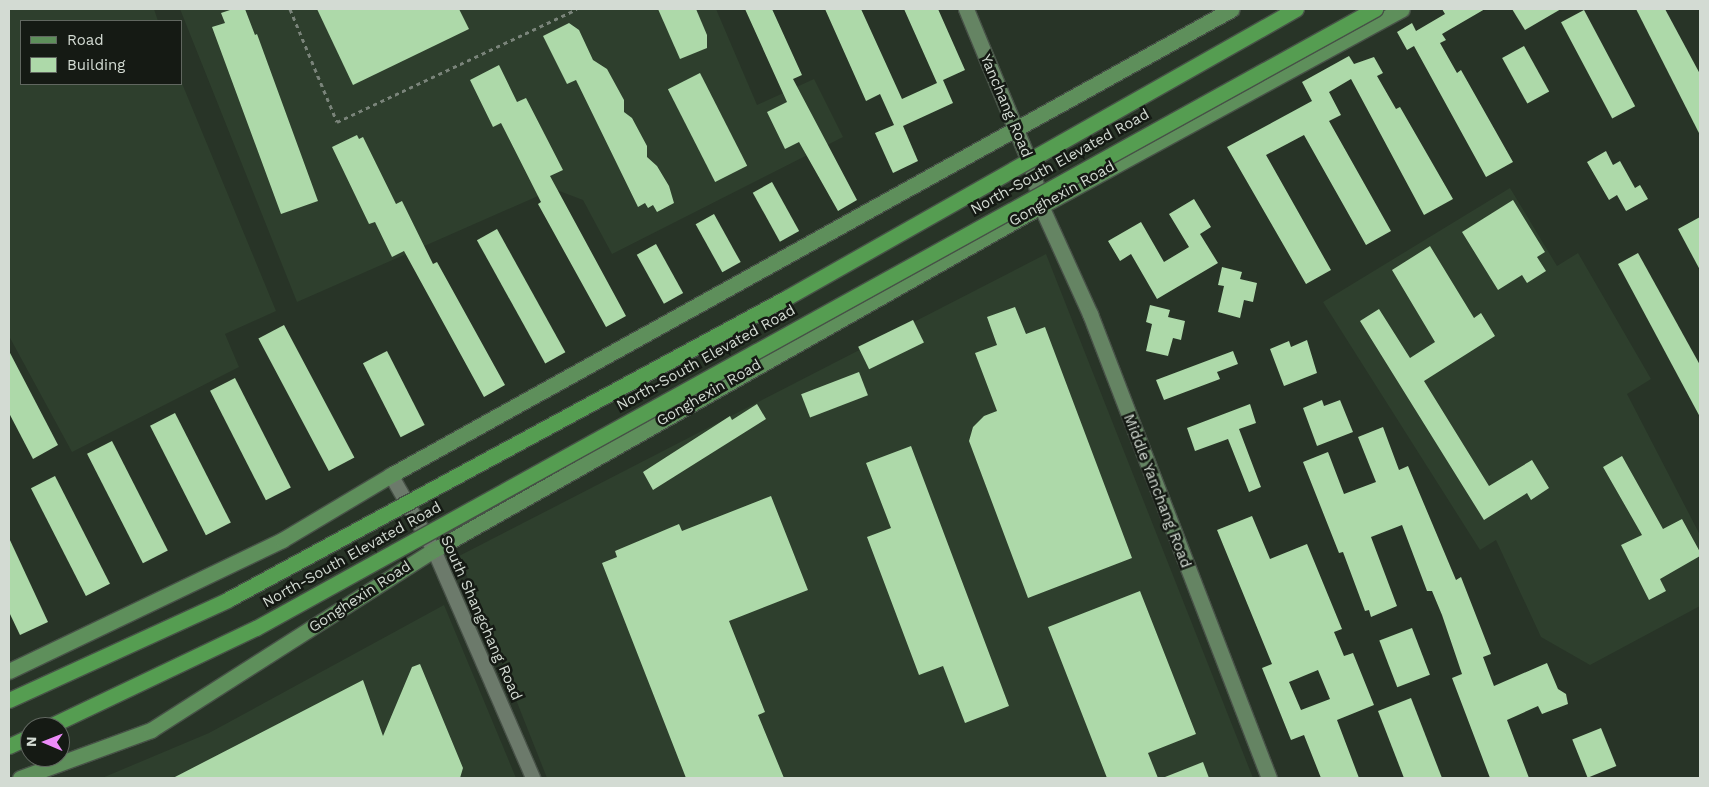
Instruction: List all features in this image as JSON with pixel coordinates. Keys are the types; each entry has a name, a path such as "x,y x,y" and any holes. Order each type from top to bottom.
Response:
{"highway":[{"name":"North-South Elevated Road","path":"9,700 228,600 786,298 1296,9"},
{"name":"North-South Elevated Road","path":"69,717 256,628 1375,9"}],"main road":[{"path":"9,671 282,540 391,475 1232,9"},
{"name":"Gonghexin Road","path":"20,778 151,730 434,550 1041,206 1402,9"}],"street":[{"name":"Yanchang Road","path":"966,9 1032,168 1041,206"},
{"name":"Middle Yanchang Road","path":"1041,206 1090,314 1269,778"},
{"name":"South Shangchang Road","path":"391,475 434,550 533,778"}],"path":[{"path":"290,9 337,122 577,9"}],"shaded area":[{"path":"9,9 154,9 158,20 20,20 20,85 182,85 182,83 276,311 225,334 239,367 72,452 9,336"},
{"path":"180,9 716,9 757,105 814,79 843,137 612,254 583,200 554,189 297,302"},
{"path":"1510,188 1557,266 1578,253 1651,379 1627,394 1700,535 1700,606 1590,665 1541,637 1496,540 1480,550 1323,302"},
{"path":"1046,254 1253,778 547,778 459,556"},
{"path":"444,605 516,778 102,778 209,733"}],"building":[{"path":"233,9 245,9 255,35 257,34 318,201 281,214 212,27 225,23 221,13"},
{"path":"317,9 459,9 469,29 353,85"},
{"path":"658,9 696,9 707,35 707,48 680,59"},
{"path":"745,9 772,9 802,75 793,79 857,200 838,211 799,142 785,149 767,112 787,102"},
{"path":"825,9 861,9 902,99 937,83 904,9 938,9 965,70 943,80 953,103 903,126 918,161 893,173 875,133 894,125 880,94 866,101"},
{"path":"1442,9 1485,9 1442,34 1446,40 1440,43 1457,73 1461,70 1513,162 1486,177 1414,46 1407,50 1397,32 1412,23 1416,31 1445,14"},
{"path":"1512,9 1561,9 1525,30"},
{"path":"1636,9 1665,9 1700,74 1700,135"},
{"path":"1584,10 1635,106 1612,118 1561,22"},
{"path":"569,23 579,30 593,60 607,69 624,100 624,112 632,118 647,146 647,157 657,166 669,186 674,203 657,212 653,205 648,208 645,203 638,207 576,80 567,84 543,36"},
{"path":"1524,46 1549,91 1527,104 1502,58"},
{"path":"1349,56 1354,64 1374,57 1383,73 1377,76 1396,109 1400,107 1453,199 1424,215 1351,79 1329,92 1341,115 1329,121 1391,231 1366,245 1304,135 1266,155 1331,270 1306,284 1227,147 1312,101 1302,82"},
{"path":"499,65 517,102 526,98 563,170 550,176 626,316 606,327 538,204 541,202 501,123 493,127 470,80"},
{"path":"700,73 747,166 715,182 668,89"},
{"path":"357,135 359,139 363,137 396,204 402,201 433,264 437,262 505,385 484,397 404,251 392,257 375,222 369,224 332,147"},
{"path":"1606,151 1613,165 1620,161 1635,188 1640,185 1648,199 1626,211 1617,195 1609,200 1587,162"},
{"path":"772,182 799,231 780,242 753,193"},
{"path":"1194,199 1211,227 1200,234 1218,263 1157,299 1131,254 1120,261 1108,241 1141,222 1164,262 1189,247 1169,214"},
{"path":"1513,200 1545,252 1537,257 1546,271 1527,283 1522,275 1498,290 1462,232"},
{"path":"714,214 741,262 722,272 696,224"},
{"path":"1700,217 1700,270 1678,229"},
{"path":"497,229 565,352 545,363 477,240"},
{"path":"656,244 683,293 664,304 637,255"},
{"path":"1430,246 1474,318 1481,313 1495,336 1424,381 1489,486 1532,460 1549,488 1531,500 1527,493 1484,520 1360,321 1379,309 1410,358 1435,342 1392,270"},
{"path":"1638,253 1700,365 1700,417 1618,264"},
{"path":"1222,267 1242,272 1240,279 1257,283 1253,302 1244,300 1240,318 1218,312 1224,286 1218,285"},
{"path":"1150,305 1170,310 1168,317 1185,321 1181,340 1173,338 1168,356 1146,351 1152,324 1146,322"},
{"path":"1015,307 1026,334 1045,327 1132,558 1028,598 969,441 973,427 984,416 997,411 975,353 997,345 987,317"},
{"path":"913,320 924,342 869,369 858,347"},
{"path":"284,325 354,457 329,471 258,339"},
{"path":"1307,340 1317,373 1284,386 1270,349 1289,341 1291,347"},
{"path":"9,351 58,445 33,459 9,413"},
{"path":"387,351 425,425 401,437 363,363"},
{"path":"1233,351 1238,364 1217,372 1220,379 1164,400 1156,380"},
{"path":"859,372 868,395 810,418 801,394"},
{"path":"235,378 291,488 266,500 210,391"},
{"path":"1322,400 1324,406 1340,400 1353,432 1317,446 1303,408"},
{"path":"757,404 766,419 653,490 643,472 730,416 732,420"},
{"path":"1250,404 1256,423 1239,429 1261,487 1249,492 1228,439 1195,451 1187,428"},
{"path":"175,413 231,523 206,535 150,426"},
{"path":"1383,427 1399,470 1408,466 1456,580 1461,577 1491,654 1483,657 1494,686 1547,663 1558,689 1566,694 1568,704 1542,714 1538,706 1507,720 1529,778 1490,778 1452,678 1462,674 1442,615 1432,591 1427,591 1402,525 1371,537 1397,606 1371,617 1369,610 1365,611 1343,552 1339,553 1303,462 1328,452 1344,494 1376,482 1358,437"},
{"path":"112,441 168,551 143,563 87,454"},
{"path":"911,446 1009,706 965,723 943,666 919,675 867,537 891,528 866,463"},
{"path":"1622,456 1663,529 1682,519 1700,552 1700,556 1660,579 1666,591 1649,600 1621,545 1642,535 1603,467"},
{"path":"55,476 110,584 86,596 31,488"},
{"path":"771,496 808,590 729,621 765,712 758,715 784,778 686,778 602,563 617,557 615,551 679,524 682,531"},
{"path":"1252,516 1270,559 1307,544 1342,629 1334,632 1344,656 1353,653 1374,705 1337,720 1359,778 1321,778 1304,735 1291,740 1262,668 1272,664 1217,530","holes":["1318,670 1330,699 1301,710 1289,682"]},
{"path":"9,538 48,622 20,635 9,612"},
{"path":"1140,591 1196,734 1148,753 1158,778 1107,778 1048,627"},
{"path":"1412,628 1430,675 1397,687 1379,641"},
{"path":"420,664 463,768 460,778 173,778 363,680 383,736 412,667"},
{"path":"1411,698 1442,778 1404,778 1378,711"},
{"path":"1601,728 1616,766 1588,778 1572,740"},
{"path":"1203,762 1209,778 1165,778 1165,777"}]}
